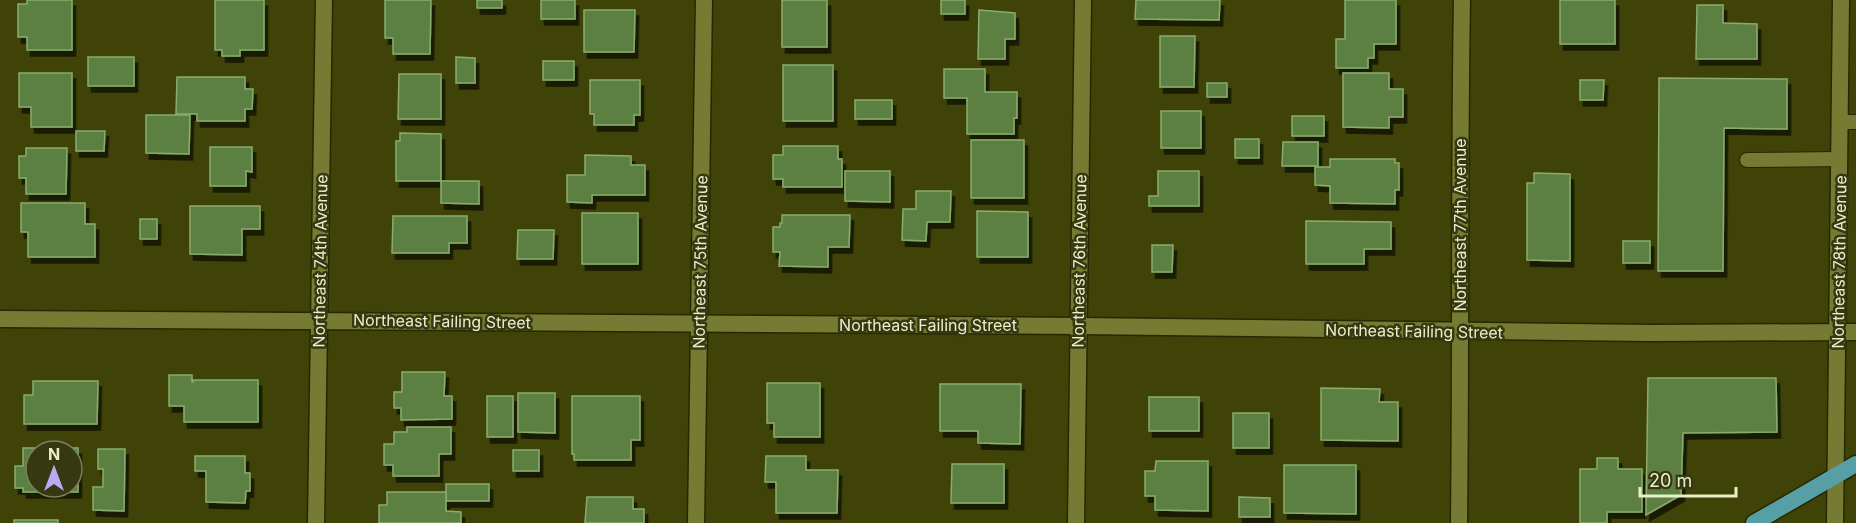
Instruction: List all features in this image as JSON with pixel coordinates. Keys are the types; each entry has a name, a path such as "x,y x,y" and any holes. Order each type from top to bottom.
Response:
{"main road":[{"path":"1754,523 1856,464"}],"street":[{"name":"Northeast 74th Avenue","path":"316,523 324,0"},
{"name":"Northeast 75th Avenue","path":"696,523 704,0"},
{"name":"Northeast 76th Avenue","path":"1076,523 1083,0"},
{"name":"Northeast 77th Avenue","path":"1459,523 1461,331 1459,196 1462,0"},
{"name":"Northeast 78th Avenue","path":"1835,523 1840,159 1848,122 1841,0"},
{"name":"Northeast Failing Street","path":"0,318 1651,333 1856,332"}],"lane":[{"path":"1747,160 1840,159"}],"building":[{"path":"27,0 72,0 72,50 27,50 27,37 18,37 18,4 27,4"},
{"path":"215,0 264,0 264,50 240,50 240,56 222,56 222,50 215,50"},
{"path":"385,0 431,0 430,54 393,54 393,38 385,38"},
{"path":"477,0 502,0 502,8 477,8"},
{"path":"541,0 575,0 575,19 541,19"},
{"path":"782,0 827,0 827,47 782,47"},
{"path":"941,0 965,0 965,14 941,14"},
{"path":"1136,0 1220,0 1219,20 1135,19"},
{"path":"1345,0 1396,0 1396,44 1374,44 1374,58 1368,58 1368,68 1336,68 1336,39 1345,39"},
{"path":"1560,0 1615,0 1615,44 1560,44"},
{"path":"1697,5 1723,5 1723,23 1757,24 1757,59 1696,59"},
{"path":"584,10 635,10 634,52 584,52"},
{"path":"979,10 1015,13 1015,39 1005,39 1005,59 978,59"},
{"path":"1160,36 1195,36 1194,87 1160,87"},
{"path":"88,57 134,57 134,86 88,86"},
{"path":"456,57 475,58 475,83 456,83"},
{"path":"543,61 574,61 574,80 543,80"},
{"path":"783,65 833,65 833,121 783,121"},
{"path":"944,69 985,69 985,92 1017,92 1017,118 1014,118 1014,134 967,134 967,98 944,98"},
{"path":"19,73 72,73 72,127 31,127 31,107 19,107"},
{"path":"1343,73 1389,73 1389,89 1403,89 1403,117 1389,117 1389,128 1343,127"},
{"path":"399,74 441,74 441,119 398,119"},
{"path":"177,77 245,77 245,89 253,89 252,109 245,109 245,121 197,121 197,114 176,114"},
{"path":"1659,78 1787,79 1787,129 1724,128 1723,271 1658,271"},
{"path":"590,80 640,80 640,115 634,115 634,125 594,125 594,114 590,114"},
{"path":"1580,80 1604,80 1603,100 1580,100"},
{"path":"1207,83 1227,83 1227,97 1207,97"},
{"path":"855,100 892,100 892,119 855,119"},
{"path":"1161,111 1201,111 1201,148 1161,148"},
{"path":"146,115 190,115 189,154 146,153"},
{"path":"1292,116 1324,116 1324,136 1292,136"},
{"path":"76,131 105,131 104,151 76,151"},
{"path":"400,133 441,134 441,181 396,181 396,141 400,141"},
{"path":"1235,139 1259,139 1259,158 1235,158"},
{"path":"971,140 1024,140 1024,198 971,198"},
{"path":"1283,142 1318,142 1318,166 1282,166"},
{"path":"783,146 838,146 838,159 842,159 842,187 783,187 783,179 773,179 773,155 783,155"},
{"path":"210,147 252,147 252,172 246,171 246,186 210,186"},
{"path":"26,148 67,148 66,194 26,194 26,178 19,178 19,156 26,156"},
{"path":"585,155 631,156 631,165 645,165 645,195 592,195 592,203 567,202 567,175 585,175"},
{"path":"1330,159 1395,159 1395,163 1399,163 1399,190 1395,190 1395,204 1330,203 1330,186 1315,185 1315,167 1330,167"},
{"path":"845,171 890,171 890,202 845,201"},
{"path":"1158,171 1199,171 1199,206 1149,206 1149,196 1158,196"},
{"path":"1534,173 1570,174 1570,261 1527,260 1527,183 1534,183"},
{"path":"441,181 479,181 479,204 441,203"},
{"path":"916,191 951,191 950,222 927,222 926,241 902,240 903,209 916,209"},
{"path":"21,203 85,203 85,224 95,224 95,257 28,257 28,232 21,232"},
{"path":"190,206 260,206 260,229 242,229 242,255 190,254"},
{"path":"977,211 1028,212 1028,257 977,257"},
{"path":"582,213 638,213 638,264 582,264"},
{"path":"782,215 850,215 849,247 828,247 828,267 779,266 780,252 773,252 773,227 780,227"},
{"path":"393,216 467,216 467,243 449,243 449,253 392,253"},
{"path":"140,219 157,219 157,239 140,239"},
{"path":"1306,221 1391,222 1391,249 1364,249 1364,264 1306,264"},
{"path":"518,230 554,230 553,259 517,259"},
{"path":"1623,241 1650,241 1650,263 1623,263"},
{"path":"1152,245 1173,245 1172,272 1152,272"},
{"path":"402,372 445,372 444,396 452,396 452,419 401,420 401,408 394,408 394,392 402,392"},
{"path":"169,375 192,375 192,382 193,380 258,380 258,422 184,422 184,406 169,406"},
{"path":"1648,378 1776,378 1777,432 1683,433 1681,495 1646,515"},
{"path":"33,381 98,381 97,424 24,424 24,395 33,395"},
{"path":"767,383 820,383 820,437 774,437 774,423 767,423"},
{"path":"940,384 1021,384 1020,444 978,443 978,431 940,431"},
{"path":"1321,388 1380,389 1379,402 1398,402 1398,441 1321,440"},
{"path":"518,393 555,393 555,433 518,432"},
{"path":"487,396 513,396 513,437 487,437"},
{"path":"572,396 640,396 640,440 631,440 631,460 574,460 574,454 572,454"},
{"path":"1149,397 1199,397 1199,431 1149,431"},
{"path":"1233,413 1269,413 1269,448 1233,448"},
{"path":"407,427 451,427 451,454 439,454 439,476 393,476 393,465 384,465 384,444 394,444 394,432 407,432"},
{"path":"24,448 24,492 23,488 15,488 15,466 23,466"},
{"path":"98,449 125,449 124,511 93,510 93,487 103,487 103,469 98,469"},
{"path":"513,450 539,450 539,471 513,471"},
{"path":"195,456 245,456 245,473 250,473 250,491 246,491 245,503 206,502 206,471 195,471"},
{"path":"766,456 806,456 806,470 838,470 837,513 776,513 776,482 765,482"},
{"path":"1597,458 1618,458 1618,469 1642,469 1642,512 1607,512 1607,523 1580,523 1580,469 1597,469"},
{"path":"1156,461 1208,461 1208,511 1155,510 1155,496 1145,496 1145,471 1155,471"},
{"path":"952,464 1004,464 1004,503 951,503"},
{"path":"1284,465 1356,465 1356,514 1284,513"},
{"path":"446,484 489,484 489,501 446,501"},
{"path":"387,492 446,492 446,511 461,512 461,523 379,523 379,505 387,505"},
{"path":"587,497 633,497 633,509 644,509 644,523 585,523"},
{"path":"1239,497 1270,498 1270,517 1239,517"},
{"path":"14,520 58,520 58,523 14,523"}]}
